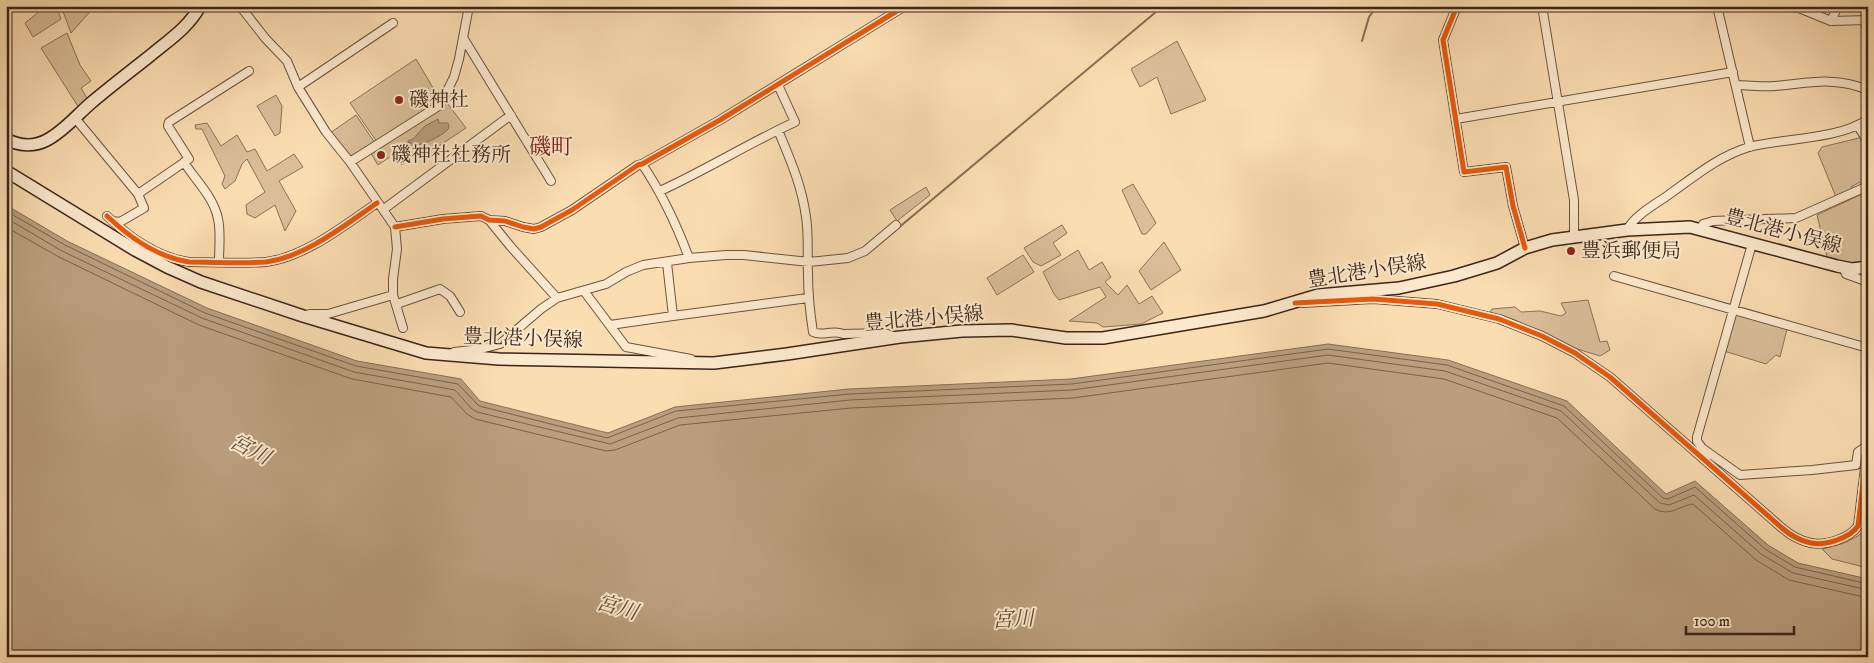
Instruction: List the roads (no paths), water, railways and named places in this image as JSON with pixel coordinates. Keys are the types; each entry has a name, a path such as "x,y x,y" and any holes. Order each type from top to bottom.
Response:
{"main road":[{"path":"6,139 22,145 42,142 58,133 180,31 200,6"},
{"name":"豊北港小俣線","path":"6,171 109,236 167,267 235,294 426,353 523,360 714,363 900,337 962,331 1011,330 1066,338 1103,338 1256,312 1295,303 1318,295 1399,288 1454,276 1497,263 1525,248 1552,240 1626,230 1680,226 1700,229 1852,269 1868,267"}],"street":[{"path":"240,6 265,38 287,61 298,87 326,132 350,162 395,227 397,250 393,279 394,295 403,328"},
{"path":"350,162 440,105 454,77 464,39 466,14 469,6"},
{"path":"395,227 481,216 489,220 505,221 534,228 541,227 572,210 638,164 642,164 778,85 905,6"},
{"path":"1456,6 1443,40 1464,172 1506,167 1525,248"},
{"path":"1542,6 1574,200 1574,237"},
{"path":"1717,6 1750,147"},
{"path":"1782,6 1799,8 1832,21 1866,20 1868,36"},
{"path":"1832,21 1838,6"},
{"path":"298,87 393,24"},
{"path":"464,39 551,181"},
{"path":"138,194 189,159 168,126 169,122 249,71"},
{"path":"1456,119 1733,72"},
{"path":"1736,85 1773,86 1815,81 1847,83 1868,90"},
{"path":"660,191 734,154 756,140 796,122 778,85"},
{"path":"384,209 511,115"},
{"path":"75,118 138,194 144,208 120,222 110,218 150,248 189,262 265,262 292,254 322,239 377,203"},
{"path":"1626,230 1629,224 1713,162 1750,147 1817,136 1858,126 1868,119"},
{"path":"1858,126 1868,142"},
{"path":"778,130 798,177 804,201 807,219 809,262 808,298 813,332 816,334 838,332 843,334 884,333 900,337"},
{"path":"184,162 210,198 218,217 218,262"},
{"path":"642,164 660,191 689,258"},
{"path":"1700,229 1704,224 1713,221 1796,218 1868,186"},
{"path":"489,220 510,247 558,298"},
{"path":"442,355 500,344 540,310 558,298 606,284 626,272 643,265 667,263 689,258 744,255 809,262 854,256 865,251 896,225"},
{"path":"1707,461 1697,441 1697,436 1752,244"},
{"path":"667,263 673,316"},
{"path":"1843,267 1846,274 1868,282"},
{"path":"1614,276 1868,348"},
{"path":"397,304 440,290 450,296 460,312"},
{"path":"584,291 626,347 714,363"},
{"path":"303,316 328,314 394,295"},
{"path":"610,325 808,298"},
{"path":"1295,303 1373,299 1437,304 1478,313 1525,329 1575,353 1610,377 1787,532 1809,543 1818,544 1847,536 1858,526 1867,472 1866,459 1868,456"},
{"path":"1702,448 1740,474 1812,470 1856,465 1858,452 1868,446"}],"water":[{"path":"438,119 439,123 448,123 449,128 436,138 410,147 408,141 413,139 425,126"},
{"name":"宮川","path":"6,205 67,241 207,308 357,361 461,379 480,401 608,433 675,407 849,389 1071,379 1328,344 1448,360 1567,401 1666,494 1695,481 1768,545 1798,563 1868,579 1868,657 6,657"}],"waterway":[{"path":"872,250 1163,6"},
{"path":"1362,41 1369,17 1377,6"},
{"path":"397,146 410,143"}],"place":[{"name":"磯神社","path":"399,100"},
{"name":"磯神社社務所","path":"381,155"},
{"name":"豊浜郵便局","path":"1571,251"}],"district":[{"name":"磯町","path":"551,147"}]}
